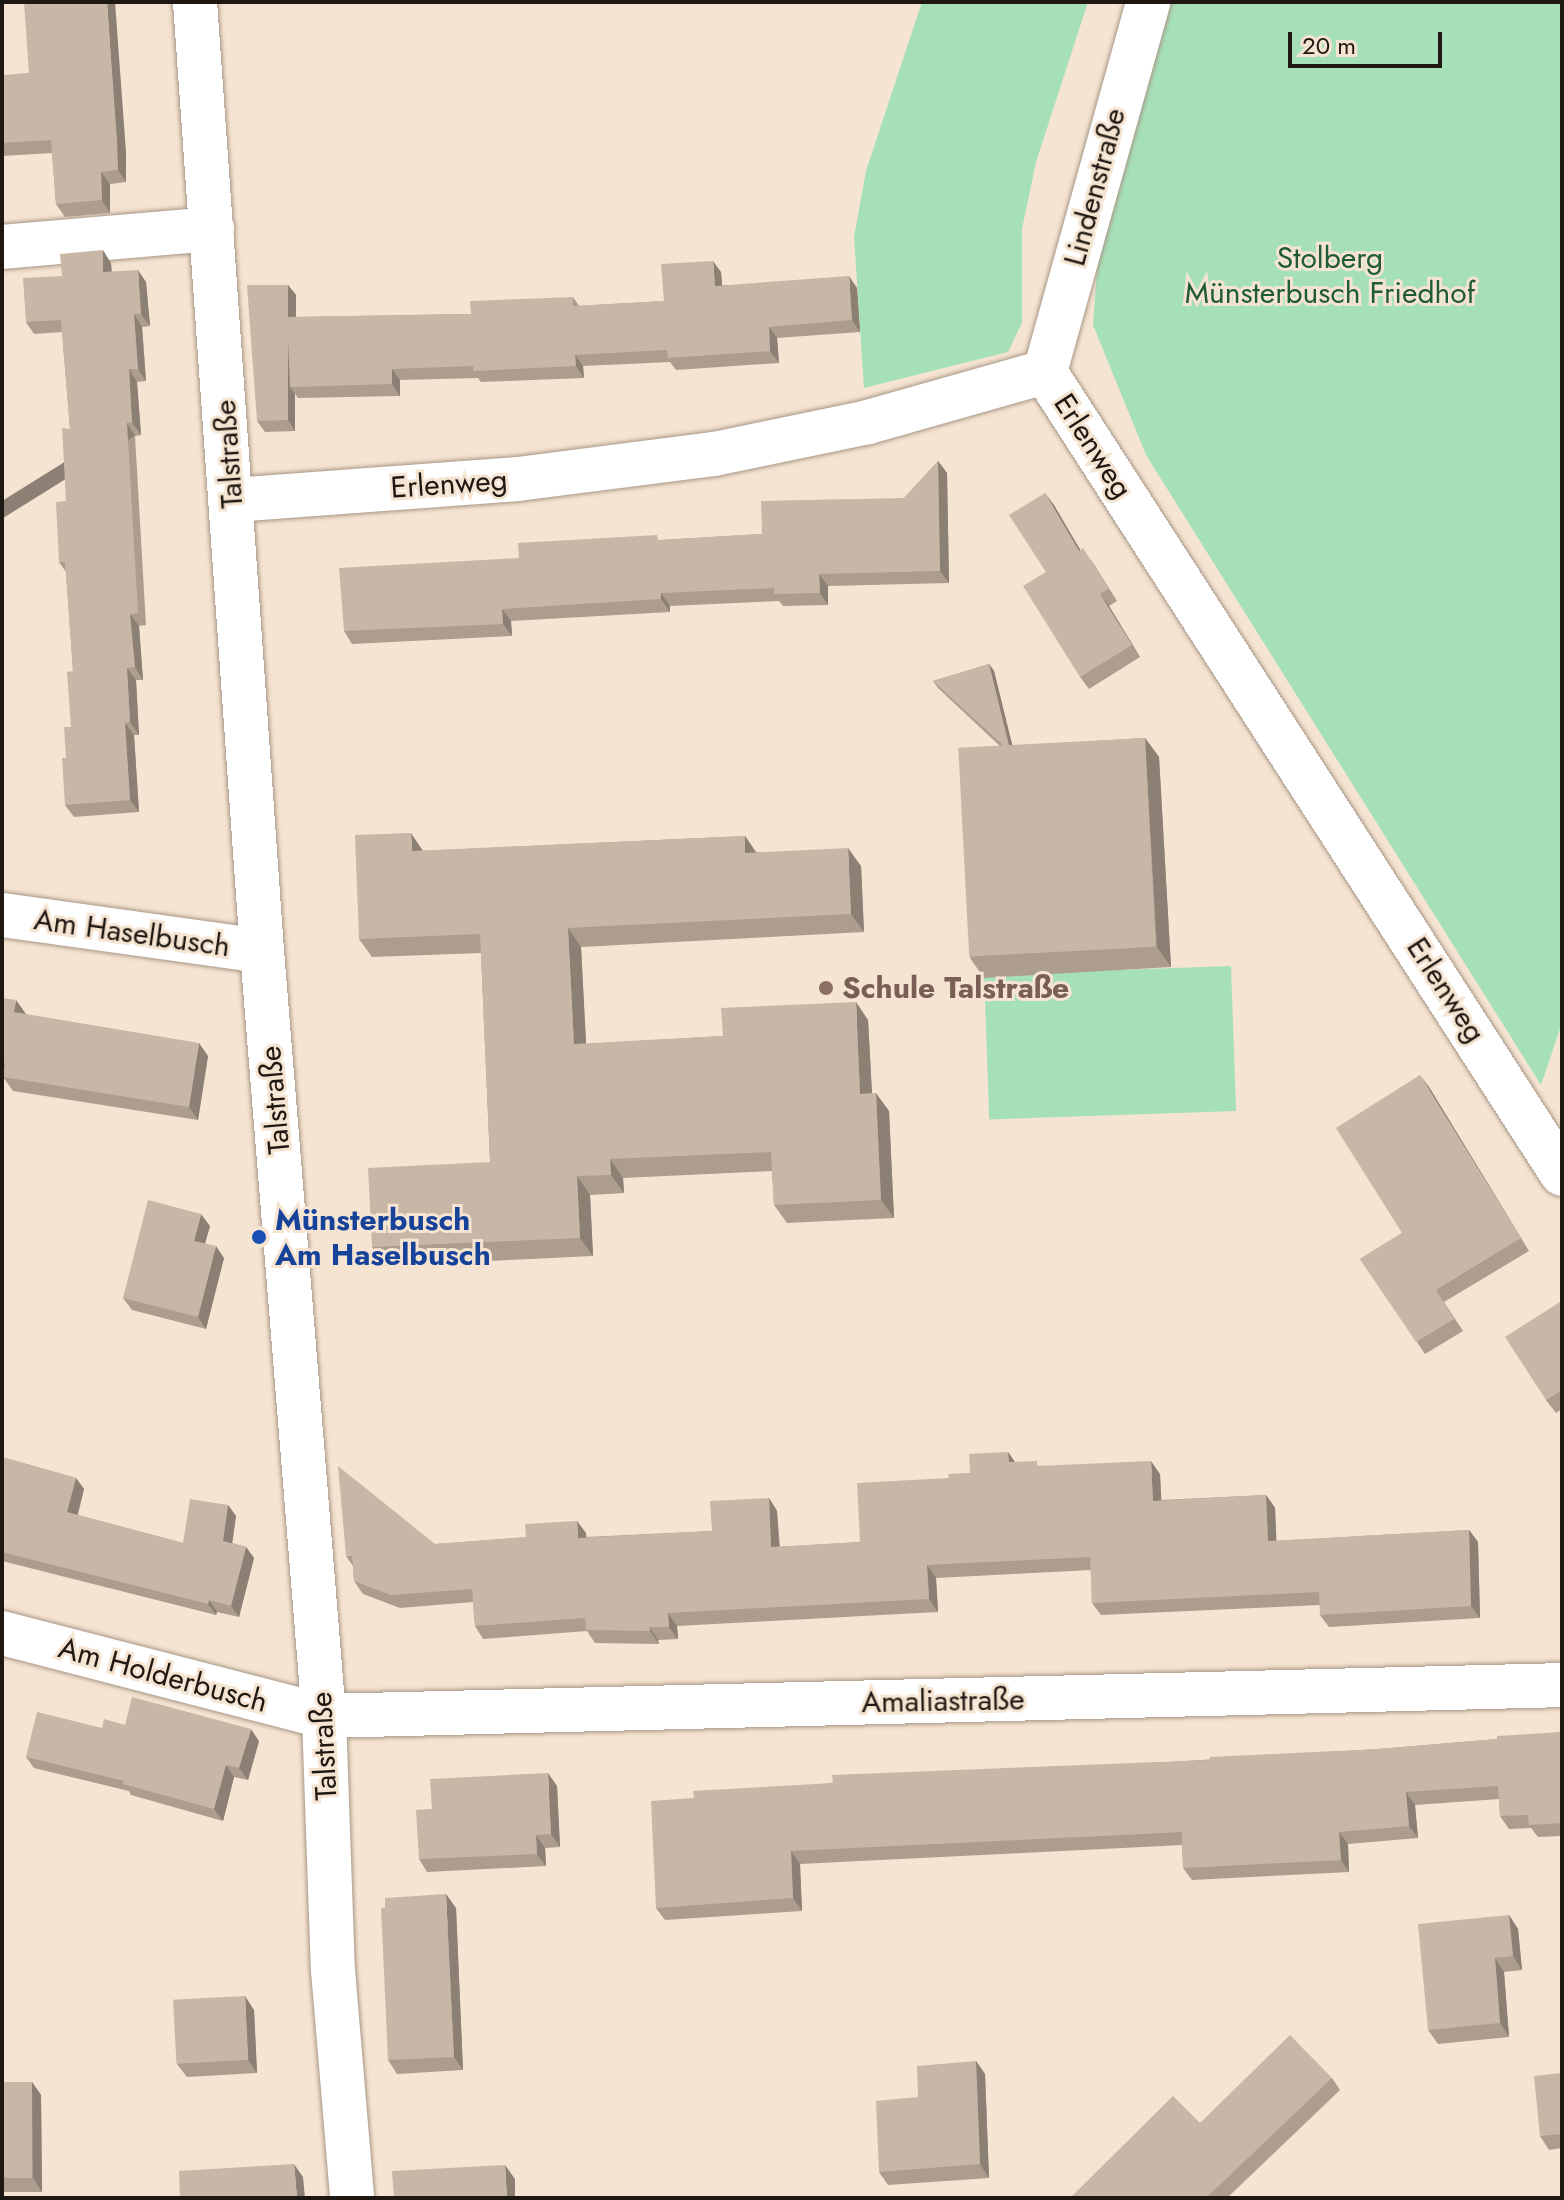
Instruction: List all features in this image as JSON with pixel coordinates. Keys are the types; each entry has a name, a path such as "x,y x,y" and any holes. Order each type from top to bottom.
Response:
{"street":[{"name":"Talstraße","path":"195,2 233,500 262,951 324,1716 333,1970 352,2198"},
{"name":"Lindenstraße","path":"1045,372 1148,2"},
{"path":"2,247 212,229"},
{"name":"Erlenweg","path":"233,500 518,479 714,454 868,422 1045,372 1562,1174"},
{"name":"Am Haselbusch","path":"2,915 262,951"},
{"name":"Am Holderbusch","path":"2,1633 324,1716"},
{"name":"Amaliastraße","path":"324,1716 1562,1685"}],"green space":[{"path":"922,2 1088,2 1036,162 1022,229 1022,323 1008,352 864,388 854,237 866,171"},
{"name":"Stolberg Münsterbusch Friedhof","path":"1162,2 1562,2 1562,1023 1541,1085 1146,455 1093,325 1104,174"},
{"path":"1231,966 1236,1111 989,1120 984,975"}],"building":[{"path":"24,2 107,2 118,170 101,172 102,200 56,204 51,140 2,143 2,75 29,73"},
{"path":"103,250 103,272 138,270 141,314 134,314 138,369 129,369 132,422 127,423 138,613 130,614 135,667 127,668 130,722 125,723 130,800 65,805 64,727 71,727 67,672 73,671 65,562 59,562 56,502 66,501 62,428 70,429 61,320 26,322 23,278 62,276 60,254"},
{"path":"713,261 715,286 849,276 852,320 769,327 770,351 668,358 667,350 575,355 576,366 473,371 473,366 392,369 392,384 290,387 287,317 471,314 470,301 573,297 573,306 664,301 661,264"},
{"path":"247,285 288,285 288,420 257,421"},
{"path":"938,461 940,571 819,574 820,593 774,594 774,588 661,593 661,599 502,609 503,624 344,631 339,568 519,558 518,543 657,535 658,540 762,534 761,501 904,498"},
{"path":"1045,493 1079,551 1083,548 1109,589 1100,594 1132,645 1080,677 1023,586 1046,572 1009,515"},
{"path":"989,664 1009,746 1004,746 933,681"},
{"path":"1145,738 1156,947 969,957 958,748"},
{"path":"411,833 412,851 745,836 745,853 848,848 851,914 568,928 574,1044 723,1036 721,1008 856,1002 860,1094 876,1093 881,1200 774,1205 771,1152 610,1159 611,1175 577,1176 580,1238 372,1247 368,1168 490,1162 480,934 359,939 355,835"},
{"path":"2,998 16,1000 14,1012 199,1043 189,1107 3,1077"},
{"path":"1420,1075 1521,1238 1436,1290 1454,1319 1416,1342 1360,1259 1402,1233 1336,1128"},
{"path":"148,1200 201,1214 194,1241 216,1246 198,1317 123,1298"},
{"path":"1560,1302 1562,1390 1546,1400 1505,1337"},
{"path":"1008,1452 1009,1462 1037,1461 1037,1466 1151,1461 1153,1501 1266,1495 1268,1541 1469,1530 1471,1606 1320,1615 1319,1592 1092,1603 1090,1557 927,1565 929,1599 668,1613 669,1627 649,1627 650,1631 586,1630 585,1618 475,1626 472,1589 391,1595 354,1581 352,1555 346,1556 338,1466 435,1544 526,1537 525,1524 577,1521 578,1538 712,1531 710,1501 769,1498 771,1547 860,1542 857,1483 949,1478 948,1474 970,1473 969,1454"},
{"path":"2,1457 76,1478 67,1512 183,1543 190,1499 228,1505 223,1541 246,1547 231,1606 209,1600 208,1604 2,1552"},
{"path":"132,1697 251,1729 239,1768 226,1765 214,1809 123,1784 124,1781 26,1757 37,1712 102,1728 104,1719 125,1725"},
{"path":"1562,1732 1562,1823 1529,1825 1528,1815 1500,1816 1498,1786 1406,1792 1409,1826 1339,1832 1341,1860 1183,1868 1182,1832 791,1851 793,1898 656,1908 651,1801 694,1798 693,1791 833,1783 832,1775 1210,1760 1210,1757 1378,1749"},
{"path":"548,1773 551,1834 536,1835 537,1854 419,1859 416,1810 432,1809 430,1779"},
{"path":"446,1894 454,2057 388,2060 381,1908 385,1908 385,1898"},
{"path":"1509,1915 1513,1956 1495,1958 1500,2023 1428,2030 1418,1924"},
{"path":"245,1996 248,2060 176,2064 173,2000"},
{"path":"1290,2035 1332,2078 1206,2198 1070,2198 1173,2096 1200,2123"},
{"path":"976,2061 980,2164 879,2172 876,2101 918,2097 917,2066"},
{"path":"1562,2073 1562,2134 1540,2136 1534,2076"},
{"path":"2,2082 32,2082 32,2178 2,2178"},
{"path":"294,2164 297,2198 180,2198 179,2171"},
{"path":"505,2165 507,2198 394,2198 392,2171"}],"place":[{"name":"Schule Talstraße","path":"826,988"},
{"name":"Münsterbusch Am Haselbusch","path":"259,1237"}]}
